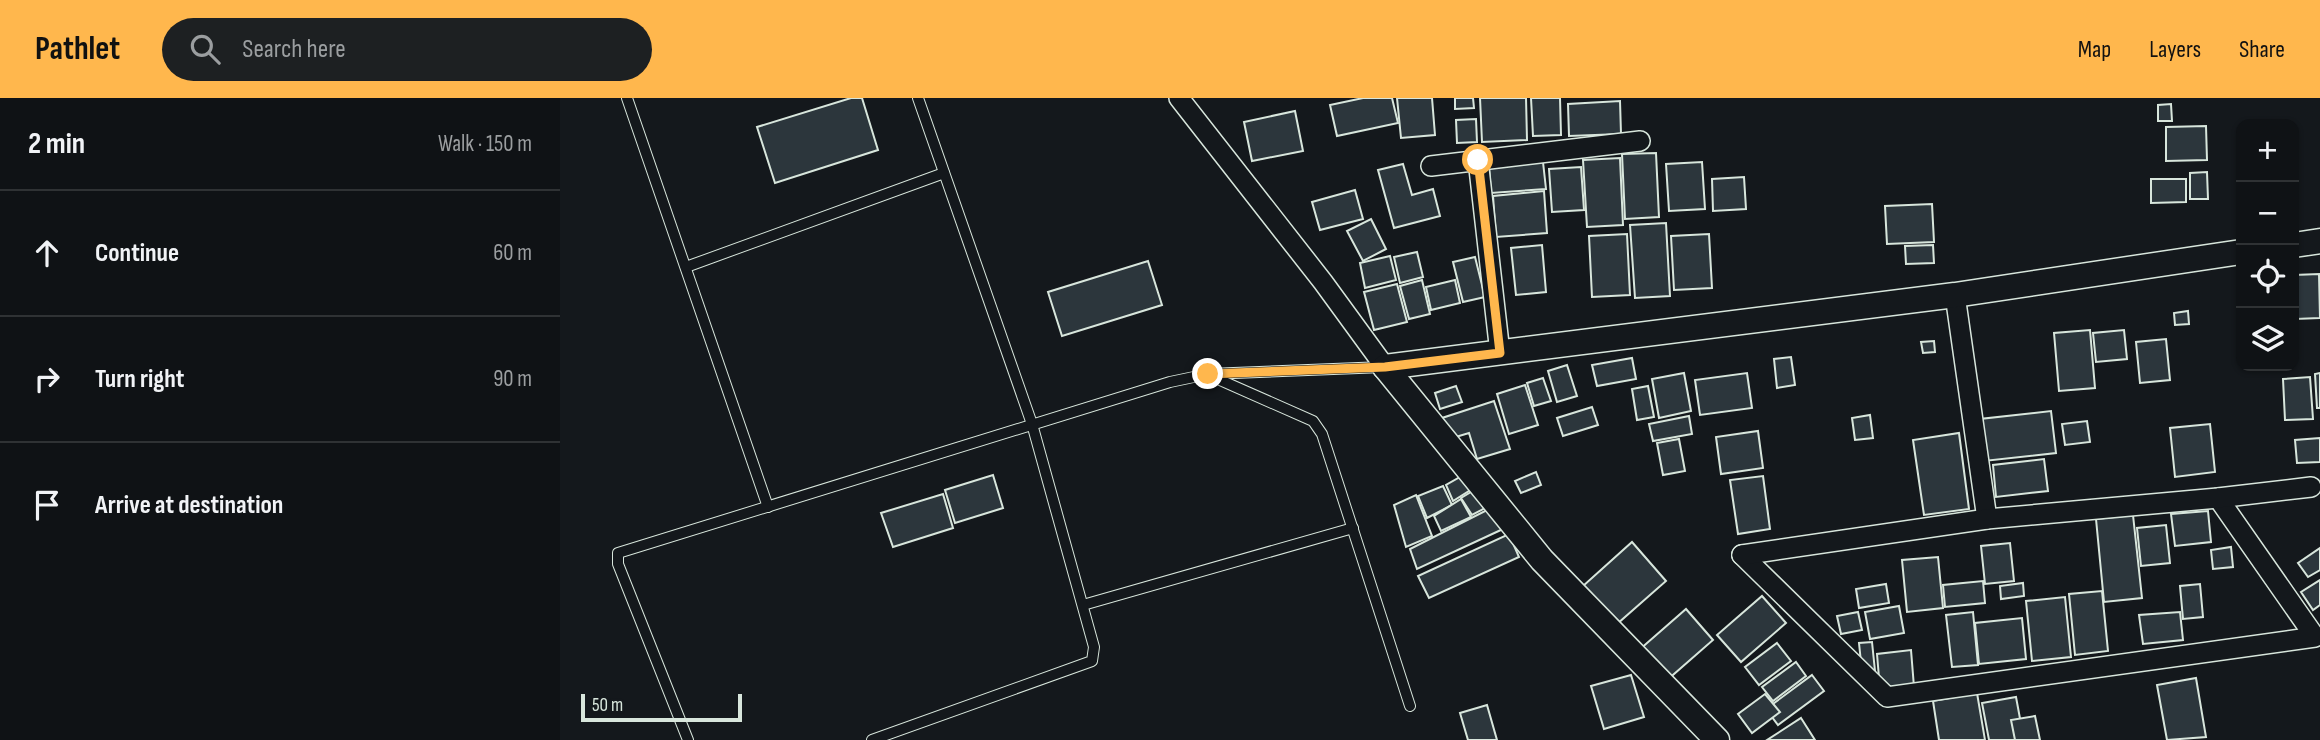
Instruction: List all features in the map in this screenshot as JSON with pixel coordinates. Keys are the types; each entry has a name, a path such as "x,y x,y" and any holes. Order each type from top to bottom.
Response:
{"street":[{"path":"1179,98 1323,282 1385,367 1542,560 1717,740"},
{"path":"1432,166 1640,141"},
{"path":"1478,160 1500,353"},
{"path":"2299,244 2320,241"},
{"path":"1385,367 1955,295 2236,254"},
{"path":"1955,295 1987,519"},
{"path":"2218,498 2315,637 1887,697 1742,555 1987,519 2218,498 2311,486"}],"lane":[{"path":"627,98 768,507"},
{"path":"872,740 1092,661 1094,648 1032,424 918,98"},
{"path":"686,267 944,173"},
{"path":"688,740 618,564 618,553 1170,382 1208,374 1385,367"},
{"path":"1208,374 1313,421 1322,434 1410,706"},
{"path":"1083,605 1353,527"}],"building":[{"path":"851,98 862,98 878,150 775,183 757,127"},
{"path":"1363,98 1392,98 1398,123 1337,136 1330,105"},
{"path":"1397,98 1432,98 1435,135 1401,138"},
{"path":"1455,98 1473,98 1474,108 1455,109"},
{"path":"1480,98 1526,98 1527,140 1482,142"},
{"path":"1531,98 1560,98 1561,135 1533,136"},
{"path":"1620,101 1621,134 1569,136 1568,104"},
{"path":"2171,104 2172,121 2158,121 2158,105"},
{"path":"1295,111 1303,151 1252,161 1244,122"},
{"path":"1476,119 1477,142 1457,143 1456,120"},
{"path":"2206,126 2207,160 2166,161 2166,127"},
{"path":"1656,153 1659,217 1625,219 1622,154"},
{"path":"1620,158 1623,225 1587,227 1583,160"},
{"path":"1543,162 1546,189 1491,193 1489,167"},
{"path":"1702,162 1705,209 1669,211 1666,164"},
{"path":"1403,164 1412,195 1433,189 1440,216 1394,228 1378,170"},
{"path":"1581,167 1584,210 1552,212 1549,169"},
{"path":"2207,172 2208,199 2190,199 2190,173"},
{"path":"1744,177 1746,209 1713,211 1712,179"},
{"path":"2151,179 2186,179 2186,202 2151,203"},
{"path":"1355,190 1363,219 1320,230 1312,202"},
{"path":"1544,191 1547,233 1496,237 1493,196"},
{"path":"1932,204 1934,242 1887,244 1885,206"},
{"path":"1371,219 1386,249 1363,261 1347,231"},
{"path":"1666,223 1670,296 1635,298 1630,225"},
{"path":"1627,234 1630,295 1592,297 1589,236"},
{"path":"1709,234 1712,288 1674,290 1671,236"},
{"path":"1542,245 1546,292 1516,295 1511,248"},
{"path":"1933,245 1934,263 1906,264 1905,246"},
{"path":"1417,252 1423,277 1400,283 1394,257"},
{"path":"1390,256 1396,280 1365,288 1360,263"},
{"path":"1475,257 1485,297 1463,302 1453,262"},
{"path":"1148,261 1162,305 1062,336 1048,292"},
{"path":"2319,274 2320,318 2299,319 2299,275"},
{"path":"1422,280 1430,314 1409,319 1400,286"},
{"path":"1455,280 1460,303 1431,310 1426,287"},
{"path":"1397,284 1407,322 1374,330 1364,292"},
{"path":"2188,311 2189,324 2175,325 2174,313"},
{"path":"2090,330 2095,388 2059,391 2054,333"},
{"path":"2124,330 2127,359 2096,362 2093,333"},
{"path":"2166,339 2170,380 2140,383 2136,342"},
{"path":"1934,341 1935,352 1923,353 1921,342"},
{"path":"1791,357 1795,385 1777,388 1774,359"},
{"path":"1632,358 1636,379 1597,386 1592,365"},
{"path":"1567,365 1577,396 1557,402 1548,371"},
{"path":"1684,373 1691,411 1659,418 1652,379"},
{"path":"1747,373 1752,408 1700,415 1695,380"},
{"path":"2320,373 2320,408 2317,408 2315,374"},
{"path":"2310,377 2313,419 2285,420 2283,379"},
{"path":"1543,378 1551,401 1534,406 1527,383"},
{"path":"1525,385 1538,425 1509,434 1497,394"},
{"path":"1456,386 1462,402 1440,409 1435,393"},
{"path":"1648,386 1654,417 1637,420 1632,389"},
{"path":"1494,401 1510,449 1477,459 1469,433 1449,439 1442,418"},
{"path":"1592,407 1598,425 1563,436 1557,418"},
{"path":"2051,411 2056,453 1984,461 1980,419"},
{"path":"1870,415 1873,438 1855,440 1852,418"},
{"path":"1689,416 1692,434 1653,441 1649,424"},
{"path":"2087,421 2090,442 2065,445 2062,424"},
{"path":"2210,424 2215,472 2175,477 2170,428"},
{"path":"1758,431 1763,468 1721,474 1716,437"},
{"path":"1959,433 1969,509 1924,515 1913,440"},
{"path":"2320,438 2320,462 2297,463 2295,440"},
{"path":"1679,439 1685,471 1663,475 1657,443"},
{"path":"2044,459 2048,491 1996,497 1993,465"},
{"path":"1536,472 1541,485 1521,493 1515,481"},
{"path":"993,475 1003,508 955,523 945,490"},
{"path":"1763,476 1770,529 1738,534 1730,480"},
{"path":"1460,477 1472,489 1453,501 1446,485"},
{"path":"1443,486 1452,505 1427,518 1418,496"},
{"path":"1476,489 1489,506 1472,515 1461,498"},
{"path":"943,494 953,528 893,547 881,513"},
{"path":"1416,495 1432,536 1406,547 1394,505"},
{"path":"1461,499 1471,517 1441,531 1434,516"},
{"path":"1489,509 1503,529 1417,569 1410,549"},
{"path":"2208,511 2211,542 2175,546 2171,514"},
{"path":"2133,515 2142,598 2104,602 2096,519"},
{"path":"2166,525 2170,563 2141,566 2137,528"},
{"path":"1509,534 1519,557 1429,598 1418,576"},
{"path":"1632,542 1666,581 1617,624 1583,586"},
{"path":"2010,543 2014,581 1985,584 1981,546"},
{"path":"2231,547 2233,567 2213,569 2211,550"},
{"path":"2320,548 2320,570 2308,577 2298,563"},
{"path":"1938,557 1943,608 1907,612 1902,560"},
{"path":"2320,580 2320,605 2313,610 2301,592"},
{"path":"1983,581 1985,603 1945,607 1943,585"},
{"path":"2023,583 2024,596 2001,599 2000,586"},
{"path":"1886,584 1889,603 1859,608 1856,589"},
{"path":"2200,584 2203,617 2183,619 2180,586"},
{"path":"2102,591 2108,651 2075,655 2069,594"},
{"path":"1762,596 1786,623 1741,662 1717,635"},
{"path":"2065,597 2071,657 2032,661 2026,601"},
{"path":"1899,606 1904,633 1870,639 1865,612"},
{"path":"1686,609 1713,640 1666,681 1639,650"},
{"path":"1858,612 1862,630 1841,634 1837,616"},
{"path":"1973,612 1978,665 1952,667 1946,615"},
{"path":"2180,612 2183,640 2143,644 2139,615"},
{"path":"2022,618 2026,659 1979,664 1975,623"},
{"path":"1872,642 1875,671 1862,672 1859,643"},
{"path":"1777,643 1791,661 1759,685 1745,667"},
{"path":"1911,650 1914,687 1880,690 1877,654"},
{"path":"1796,662 1806,676 1773,701 1762,687"},
{"path":"1631,675 1644,717 1604,729 1591,686"},
{"path":"1812,675 1824,691 1778,725 1766,709"},
{"path":"2196,678 2206,737 2167,740 2157,685"},
{"path":"1977,693 1985,740 1939,740 1933,701"},
{"path":"1765,694 1780,712 1752,733 1738,714"},
{"path":"2016,697 2024,740 1989,740 1982,703"},
{"path":"1487,705 1497,740 1468,740 1460,713"},
{"path":"2035,716 2040,740 2015,740 2011,720"},
{"path":"1801,718 1815,740 1767,740"}],"route":[{"path":"1208,374 1385,367 1500,353 1478,160"}]}
